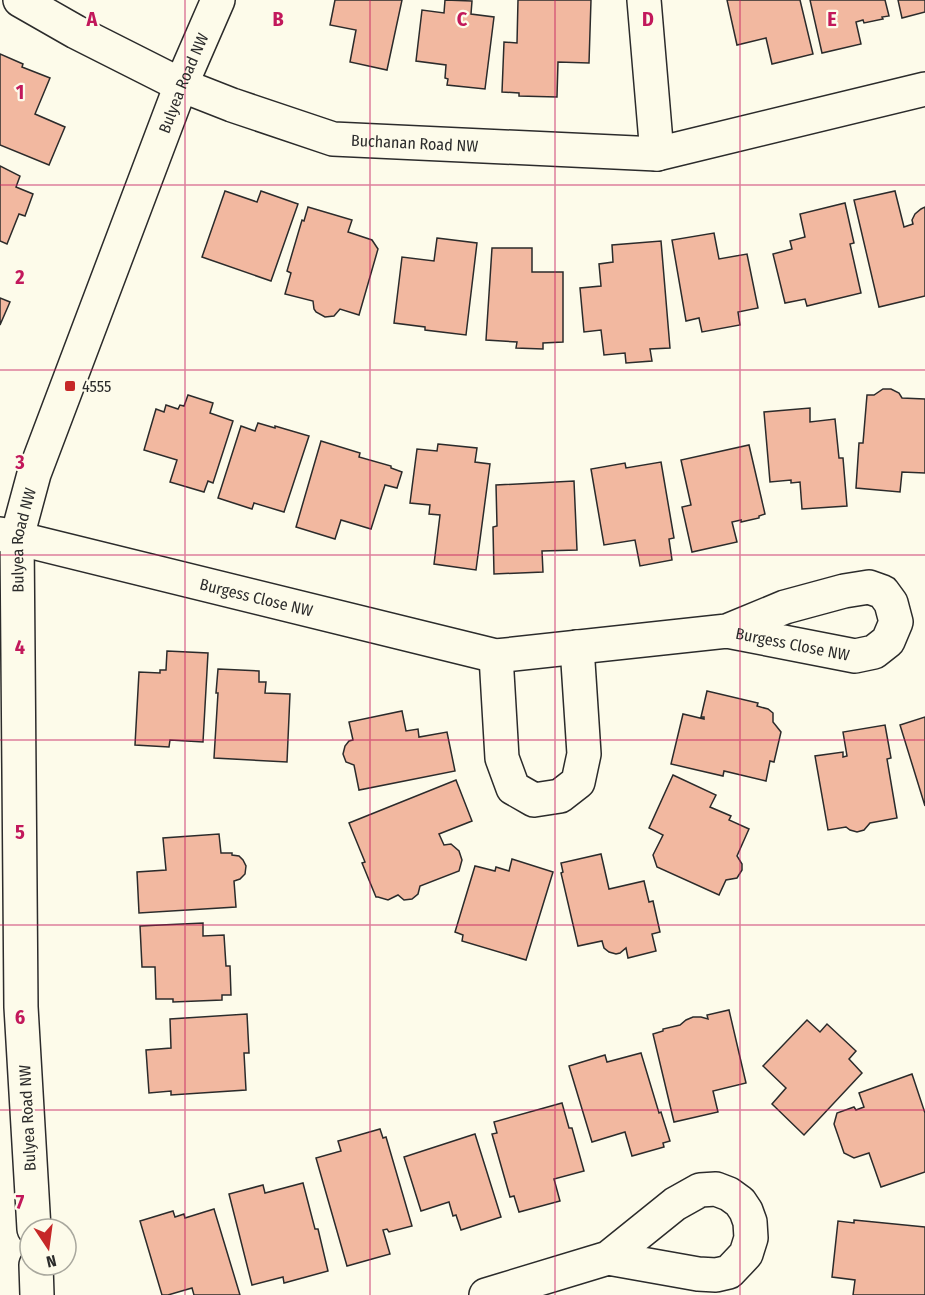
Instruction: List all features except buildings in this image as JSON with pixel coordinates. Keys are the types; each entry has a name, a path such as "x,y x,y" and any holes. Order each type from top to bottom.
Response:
{"street":[{"name":"Buchanan Road NW","path":"20,0 76,32 181,85 333,139 657,154 925,89"},
{"name":"Bulyea Road NW","path":"32,1217 10,1007 8,536 34,474 181,85 218,0"},
{"path":"644,0 657,154"},
{"name":"Burgess Close NW","path":"8,536 496,656 727,631"},
{"path":"496,656 502,758 513,788 534,800 560,796 578,782 584,754 577,647"},
{"path":"486,1295 608,1258"},
{"path":"36,1277 37,1295"}],"place":[{"name":"4555","path":"70,386"}]}
